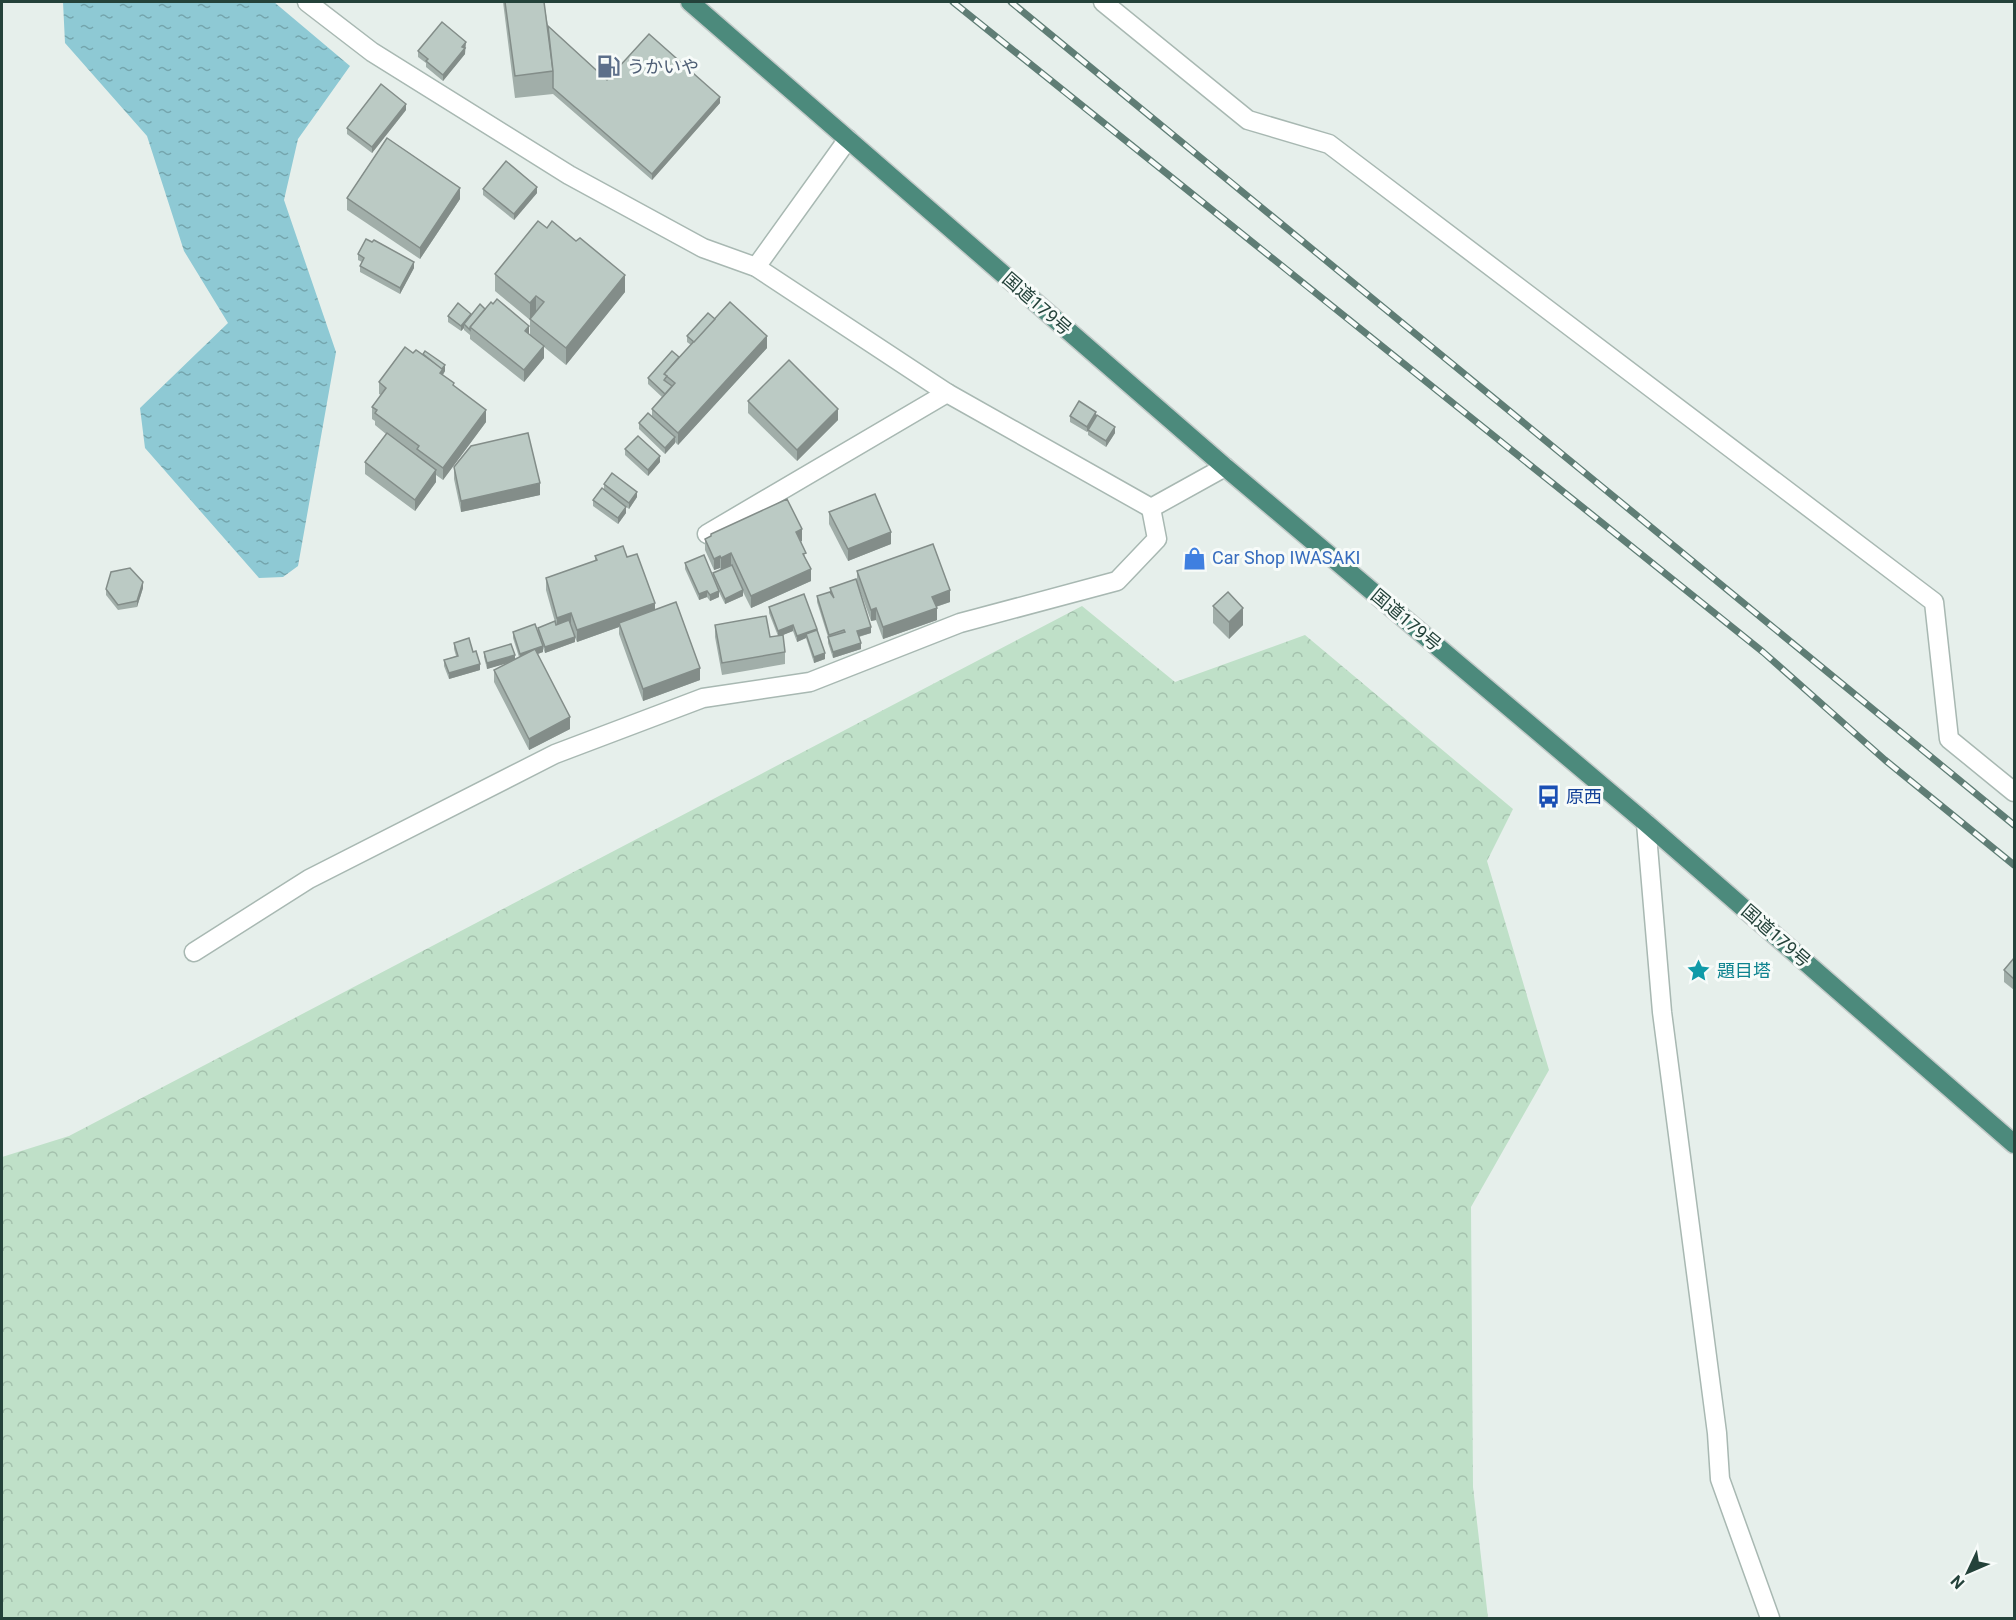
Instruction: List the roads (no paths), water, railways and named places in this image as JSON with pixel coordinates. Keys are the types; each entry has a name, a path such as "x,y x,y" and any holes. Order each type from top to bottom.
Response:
{"highway":[{"name":"国道179号","path":"690,2 1225,467 1646,823 2014,1144"}],"street":[{"path":"308,2 372,52 569,175 703,248 756,267 947,393 1151,508"},
{"path":"1103,2 1248,120 1329,144 1934,602 1949,739 2014,792"},
{"path":"756,267 848,139"},
{"path":"707,534 947,393"},
{"path":"1151,508 1225,467"},
{"path":"194,952 309,879 555,754 703,698 810,682 960,623 1117,581 1156,539 1151,508"},
{"path":"1646,823 1662,1012 1717,1433 1720,1479 1770,1618"}],"water":[{"path":"63,2 274,2 350,66 298,139 284,200 336,352 298,566 283,577 259,578 145,448 140,408 228,323 184,251 147,136 65,43"}],"railway":[{"path":"953,2 1763,652 1885,760 2014,865"},
{"path":"1011,2 2014,825"}],"place":[{"name":"うかいや","path":"609,67"},
{"name":"Car Shop IWASAKI","path":"1194,558"},
{"name":"原西","path":"1548,797"},
{"name":"題目塔","path":"1699,971"}]}
